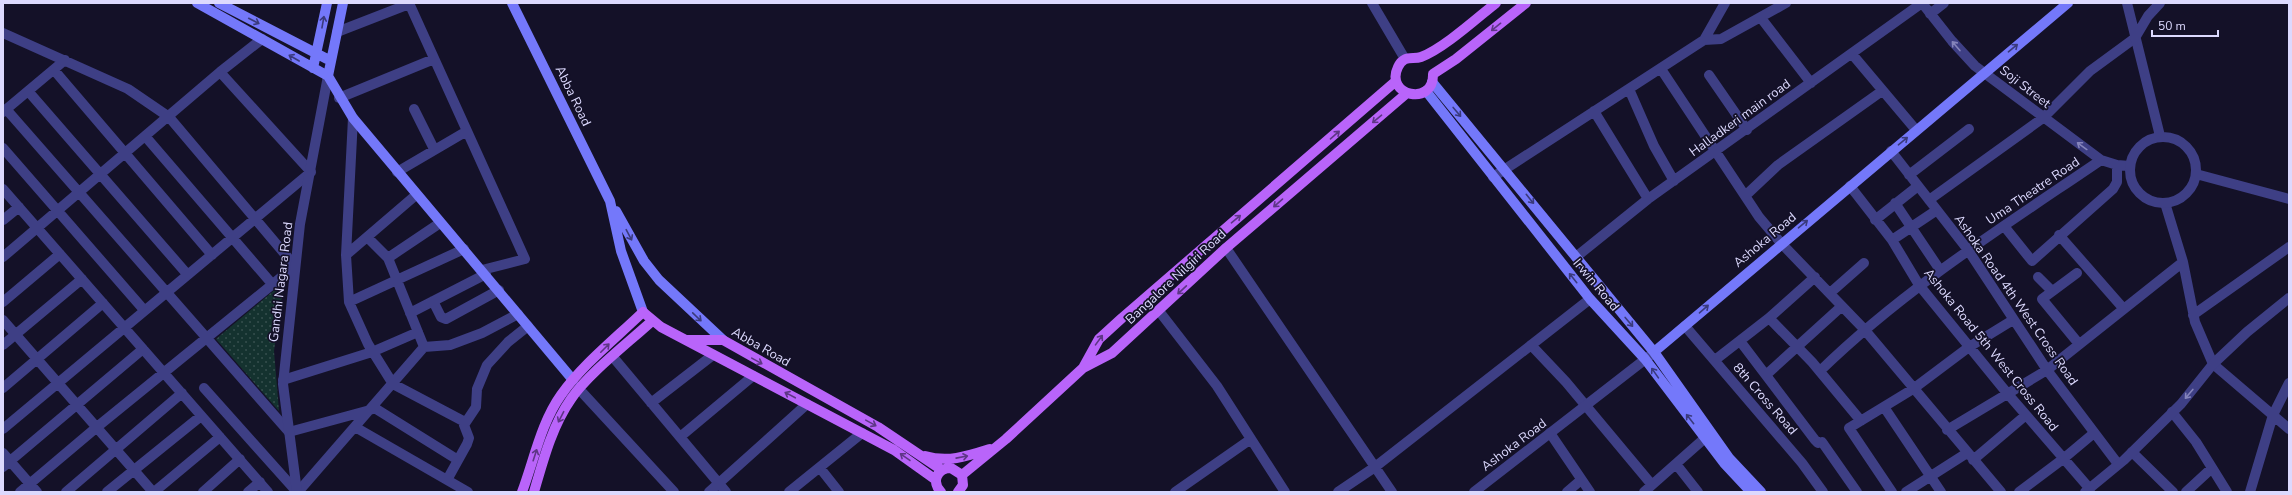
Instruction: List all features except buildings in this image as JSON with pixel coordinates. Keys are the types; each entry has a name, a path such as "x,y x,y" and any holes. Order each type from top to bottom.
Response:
{"main road":[{"path":"197,3 328,76 339,98 353,118 440,223 484,272 573,380"},
{"path":"219,3 331,61"},
{"path":"313,68 327,3"},
{"path":"328,76 343,3"},
{"name":"Abba Road","path":"512,3 610,201 644,261 659,280 723,340 878,427 942,470"},
{"path":"1496,3 1450,40 1420,58 1412,57 1405,59 1399,65 1396,73 1396,81 1400,89 1407,93 1416,95 1426,91 1433,78 1526,3"},
{"name":"Ashoka Road","path":"1654,352 1781,243 2068,3"},
{"name":"Irwin Road","path":"1433,78 1654,352 1691,407 1729,458 1761,492"},
{"path":"1083,368 1099,339 1110,328 1396,81"},
{"name":"Irwin Road","path":"1426,91 1590,299 1645,359 1704,438 1724,463 1751,492"},
{"name":"Bangalore Nilgiri Road","path":"962,475 996,447 1083,368 1112,352 1159,312 1226,248 1407,93"},
{"name":"Abba Road","path":"610,201 621,251 643,312"},
{"path":"522,492 542,434 560,396 573,380 643,312 652,321 713,355 905,456 936,480 940,492"},
{"path":"534,492 551,439 570,400 579,389 652,321"},
{"path":"686,340 723,340"},
{"path":"911,449 927,456 943,459 968,456 996,447"},
{"path":"936,480 942,470 951,468 962,475 963,480 960,491"}],"street":[{"path":"337,32 409,3 525,259 484,272 410,313"},
{"path":"1372,3 1405,59"},
{"path":"1493,177 1704,40 1725,3"},
{"path":"1704,40 1721,39 1786,3"},
{"name":"Soji Street","path":"1922,3 1968,60 2043,118 2101,160 2117,166 2130,166"},
{"name":"Halladkeri main road","path":"1576,257 1648,199 1747,130 1922,3"},
{"path":"1930,14 1944,3"},
{"path":"2126,3 2160,136"},
{"path":"1930,200 2043,118 2090,71 2136,38 2148,16 2160,3"},
{"path":"1760,18 1811,83"},
{"path":"3,32 128,89 169,117 295,266 97,427 20,492"},
{"path":"3,257 220,72 262,39"},
{"path":"1852,54 1916,130"},
{"path":"339,98 434,59"},
{"path":"65,60 4,111 79,192 289,432 371,408 458,460"},
{"path":"1661,69 1759,217 1781,243 1864,329 2001,492"},
{"path":"54,70 212,255"},
{"path":"3,430 166,291 233,238 310,172 220,72"},
{"path":"1708,75 1747,130"},
{"name":"Gandhi Nagara Road","path":"297,492 283,380 295,266 310,172 328,76"},
{"path":"1629,89 1654,146 1674,181"},
{"path":"28,91 187,274"},
{"path":"1745,196 1778,165 1882,91"},
{"path":"414,109 434,149"},
{"path":"1594,111 1648,199"},
{"path":"353,118 346,255 349,302 372,352 393,384 465,422"},
{"path":"1909,174 1969,130"},
{"path":"397,172 467,131"},
{"path":"145,136 273,285"},
{"path":"2160,136 2170,137 2187,147 2196,164 2196,174 2189,191 2174,201 2165,203 2148,199 2135,188 2130,177 2130,166 2133,155 2139,146 2149,139 2160,136"},
{"path":"3,148 144,310"},
{"name":"Ashoka Road 4th West Cross Road","path":"1892,151 1968,250 2047,370 2118,464"},
{"name":"Uma Theatre Road","path":"1820,371 1864,329 1919,285 2101,160"},
{"path":"2004,226 2032,261 2059,235 2113,189 2117,182 2117,166"},
{"path":"2196,174 2289,199"},
{"name":"Ashoka Road 5th West Cross Road","path":"1850,186 1892,240 1919,285 2007,393 2064,459 2087,490"},
{"path":"1875,220 1918,186"},
{"path":"3,189 268,492"},
{"path":"346,255 416,194"},
{"path":"1895,203 1940,270"},
{"path":"2165,203 2183,262 2194,315 2213,364 2289,429"},
{"path":"3,220 19,207"},
{"path":"1892,240 1937,210"},
{"path":"388,258 440,223"},
{"path":"2059,235 2123,308"},
{"path":"367,237 388,258 424,347"},
{"path":"2194,315 2289,247"},
{"path":"1226,248 1392,492"},
{"path":"349,302 464,250"},
{"path":"3,302 60,254"},
{"path":"1948,430 2047,370 2123,308 2183,262"},
{"path":"1830,293 1864,263"},
{"path":"2077,273 2042,299 2079,344"},
{"path":"1715,360 1769,318 1815,277"},
{"path":"2038,277 2052,291"},
{"path":"3,345 82,279"},
{"path":"433,301 441,318 446,319 499,290"},
{"path":"2087,490 2132,452 2172,412 2213,364 2247,332 2289,298"},
{"path":"1338,492 1375,467 1590,299"},
{"path":"3,388 103,303"},
{"path":"1766,375 1842,306"},
{"path":"1159,312 1217,386 1285,492"},
{"path":"204,388 297,492 424,347 450,345 482,333 518,314"},
{"path":"1769,318 1798,346 1861,421"},
{"path":"3,320 97,427 132,470 153,492 220,436"},
{"path":"1892,492 1849,428 1913,389 1969,347 2013,320"},
{"path":"447,480 469,438 465,428 465,422 476,407 477,389 487,365 508,342 528,326"},
{"name":"8th Cross Road","path":"1685,326 1802,463 1823,492"},
{"path":"283,380 372,352 418,332"},
{"path":"1740,341 1815,440 1818,443 1822,442 1856,492"},
{"path":"1531,345 1586,406 1652,485"},
{"path":"6,464 78,406 143,349"},
{"name":"Ashoka Road","path":"1474,492 1654,352"},
{"path":"651,403 713,355"},
{"path":"613,357 726,492"},
{"path":"680,437 753,376"},
{"path":"2250,492 2273,415 2289,383"},
{"path":"579,389 674,492"},
{"path":"66,492 182,393"},
{"path":"709,492 807,404"},
{"path":"1884,407 1941,492"},
{"path":"2172,412 2196,442 2227,492"},
{"path":"1906,492 1970,456 2026,415"},
{"path":"107,492 132,470 202,416"},
{"path":"355,427 468,492"},
{"path":"789,492 862,433"},
{"path":"2019,492 2064,459 2094,433"},
{"path":"1550,434 1590,492"},
{"path":"1644,492 1704,438"},
{"path":"1175,492 1251,440"},
{"path":"2132,452 2173,492"},
{"path":"3,453 6,464 30,484 37,492"},
{"path":"203,492 240,459"},
{"path":"1676,464 1698,492"},
{"path":"820,468 838,492"},
{"path":"2186,492 2212,468"},
{"path":"1567,492 1581,480"},
{"path":"248,492 260,482"}],"green space":[{"path":"284,282 274,351 279,411 216,339"}]}
